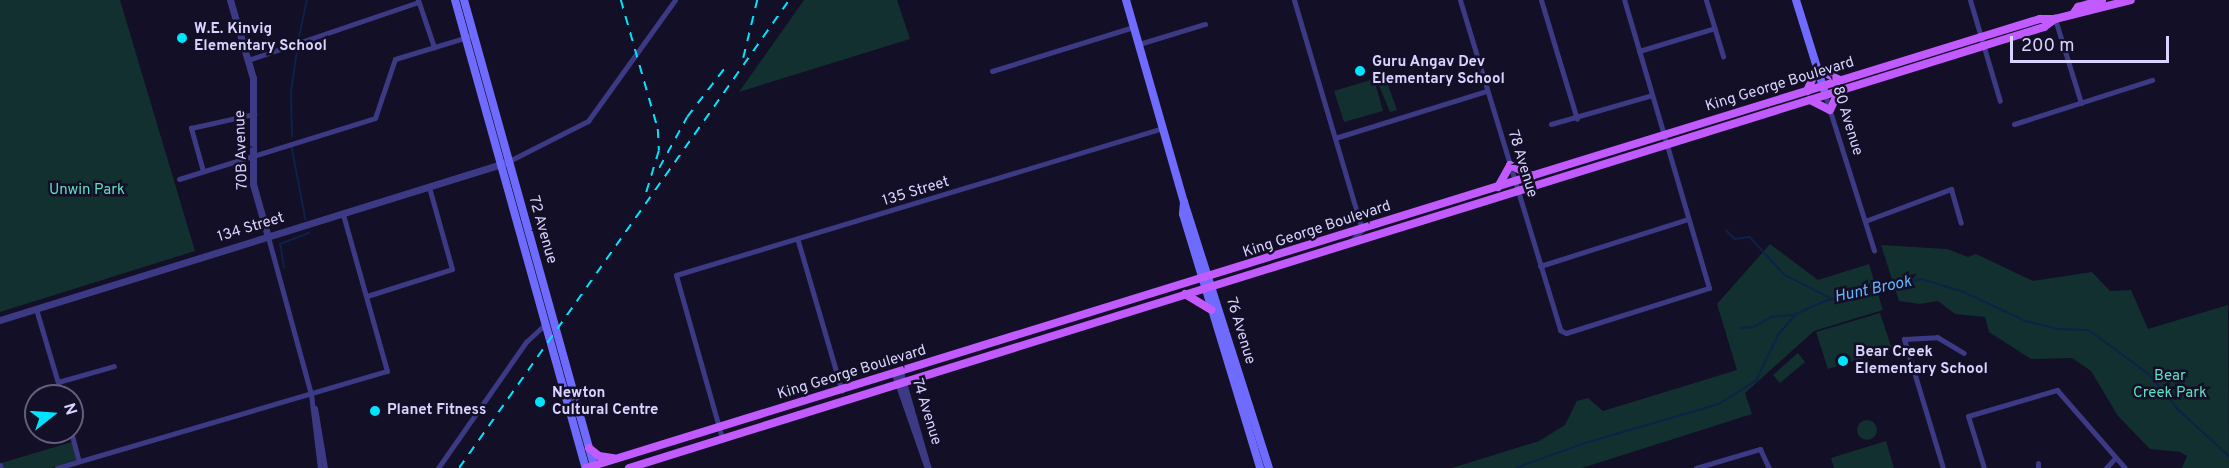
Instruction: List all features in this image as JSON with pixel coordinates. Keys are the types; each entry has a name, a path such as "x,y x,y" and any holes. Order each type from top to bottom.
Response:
{"main road":[{"name":"72 Avenue","path":"455,0 470,36"},
{"name":"72 Avenue","path":"464,0 470,36 589,448 591,467"},
{"name":"76 Avenue","path":"1126,0 1207,283 1264,468"},
{"name":"80 Avenue","path":"1796,0 1825,95"},
{"name":"King George Boulevard","path":"2073,14 2078,7 2102,0"},
{"name":"King George Boulevard","path":"628,468 842,390 899,378 1185,294 1207,283 1498,186 2040,19 2081,15 2131,0"},
{"name":"King George Boulevard","path":"591,467 618,458 785,418 899,378 1207,283 1349,243 2044,27 2055,19"},
{"path":"1807,91 1817,69 1840,80"},
{"path":"1810,100 1830,110 1839,91"},
{"name":"72 Avenue","path":"505,163 545,324 591,467"},
{"path":"1498,186 1510,165 1533,176"},
{"name":"76 Avenue","path":"1207,283 1212,310 1255,452 1264,468"},
{"path":"1185,294 1212,310"},
{"path":"785,418 798,409 840,395 842,390"},
{"path":"589,448 599,456 618,458"}],"street":[{"name":"70B Avenue","path":"230,0 253,78 254,188 313,404"},
{"path":"505,163 588,122 675,0"},
{"path":"1294,0 1362,230 1349,243"},
{"name":"78 Avenue","path":"1460,0 1540,266 1564,333 1709,288 1688,219"},
{"path":"1541,0 1577,119"},
{"path":"1540,266 1688,219 1624,0"},
{"path":"1706,0 1723,56"},
{"path":"1970,0 2000,101"},
{"path":"248,60 418,1 434,47"},
{"path":"2055,19 2081,102"},
{"path":"1138,44 1205,24"},
{"path":"992,71 1133,27"},
{"path":"1639,51 1715,28"},
{"path":"179,179 375,118 394,60 470,36"},
{"path":"2014,124 2152,81"},
{"path":"1335,138 1487,92"},
{"path":"1551,124 1577,119 1652,95"},
{"name":"80 Avenue","path":"1825,95 1874,250"},
{"path":"204,171 191,128 254,114"},
{"name":"135 Street","path":"722,433 676,275 798,241 1163,128"},
{"name":"134 Street","path":"0,320 505,163"},
{"path":"367,296 452,269 429,186"},
{"path":"1865,221 1951,189 1961,223"},
{"path":"57,468 387,371 344,214"},
{"path":"798,241 842,390"},
{"path":"36,309 58,382 114,366"},
{"path":"438,468 526,342 545,324"},
{"path":"1943,468 1904,339 1937,337 1964,353"},
{"name":"74 Avenue","path":"899,378 928,468"},
{"path":"1984,468 1968,416 2057,390 2125,468"},
{"path":"313,404 320,468"},
{"path":"313,404 325,468"},
{"path":"74,444 79,461"},
{"path":"1695,468 1762,449 1769,468"},
{"path":"2106,468 2115,458"}],"green space":[{"name":"Unwin Park","path":"0,0 120,0 195,251 0,312"},
{"path":"804,0 897,0 910,39 739,92"},
{"path":"1384,74 1397,110 1390,112 1375,76"},
{"path":"1374,79 1383,111 1344,122 1334,91"},
{"path":"1770,244 1818,280 1869,264 1883,310 1814,331 1745,393 1752,414 1582,468 1452,468 1539,441 1565,425 1577,401 1588,398 1603,411 1737,370 1717,304"},
{"name":"Bear Creek Park","path":"1881,245 1947,249 1968,257 1976,254 2033,281 2092,272 2110,291 2131,290 2148,329 2228,305 2229,468 2182,468 2187,456 2180,452 2150,449 2118,416 2091,371 2072,358 2031,359 1989,332 1985,317 1955,314 1938,301 1920,304 1899,301"},
{"path":"1880,313 1892,349 1828,369 1816,332"},
{"path":"1798,353 1805,362 1780,383 1773,375"},
{"path":"1867,420 1874,423 1877,430 1874,437 1867,440 1860,437 1857,430 1860,423"},
{"path":"1886,441 1894,468 1834,468 1831,458"},
{"path":"65,444 73,444 77,460 51,468 3,468 1,463"}],"waterway":[{"path":"299,37 307,0"},
{"path":"292,137 291,92 297,51"},
{"path":"292,147 306,220"},
{"path":"1726,230 1735,239 1750,237 1785,275 1830,298"},
{"path":"284,268 280,244 309,233"},
{"name":"Hunt Brook","path":"1516,468 1582,444 1719,404 1756,381 1778,335 1796,314 1825,301 1922,279 1964,292 2026,321 2058,329 2089,330 2149,374 2178,409 2229,456"},
{"path":"1741,328 1754,327 1771,317 1794,315"}],"railway":[{"path":"621,0 658,129 659,151 646,194"},
{"path":"743,58 757,0"},
{"path":"459,468 789,0"},
{"path":"659,168 687,117 727,65"}],"place":[{"name":"W.E. Kinvig Elementary School","path":"182,38"},
{"name":"Guru Angav Dev Elementary School","path":"1360,71"},
{"name":"Bear Creek Elementary School","path":"1843,361"},
{"name":"Newton Cultural Centre","path":"540,402"},
{"name":"Planet Fitness","path":"375,411"}]}
